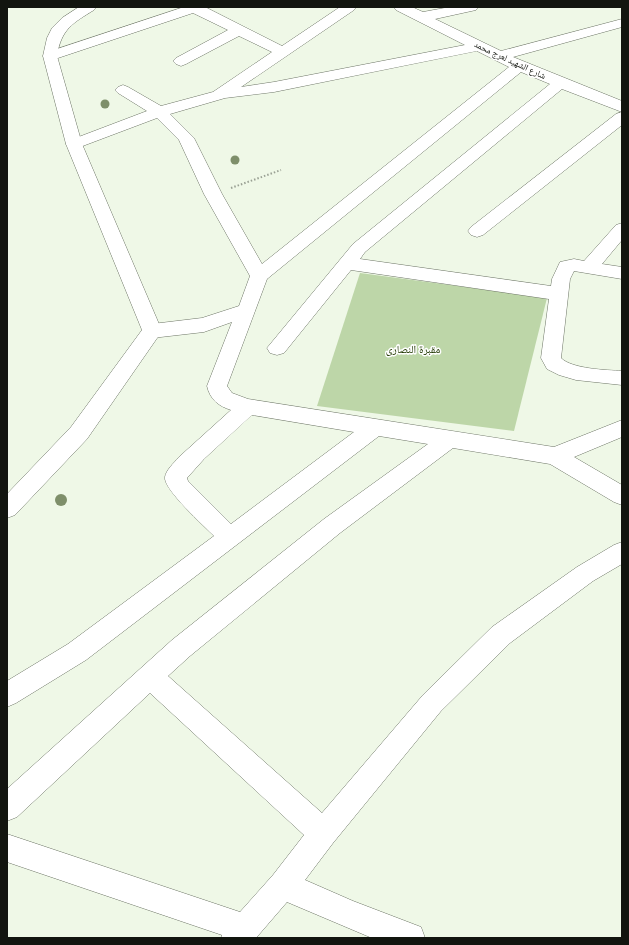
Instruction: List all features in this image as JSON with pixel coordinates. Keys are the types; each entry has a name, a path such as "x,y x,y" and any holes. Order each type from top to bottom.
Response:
{"street":[{"path":"89,7 62,25 51,42 50,56 74,144 152,331"},
{"path":"219,95 349,7"},
{"name":"شارع الشهيد لعرج محمد","path":"401,7 519,66 622,107"},
{"path":"422,17 470,7"},
{"path":"50,56 196,8 283,52"},
{"path":"500,56 622,23"},
{"path":"181,61 240,30"},
{"path":"74,144 159,112 219,95 274,87 480,46"},
{"path":"519,66 259,276 217,386 218,391 221,396 230,402 248,407 555,456 622,496"},
{"path":"277,348 359,248 385,225 560,83"},
{"path":"123,90 159,112 186,138 213,194 259,276"},
{"path":"599,99 622,92"},
{"path":"477,231 622,116"},
{"path":"588,268 622,229"},
{"path":"346,263 558,294"},
{"path":"622,273 574,265 567,266 561,279 558,294 551,358 553,364 575,372 609,378 622,378"},
{"path":"7,509 79,433 152,331 204,325 247,310"},
{"path":"229,537 183,490 177,483 176,478 178,472 191,459 248,407"},
{"path":"7,695 77,652 375,428"},
{"path":"555,456 622,428"},
{"path":"7,807 181,648 332,526 450,439"},
{"path":"7,848 240,933 283,885 323,833 432,703 501,634 585,574 622,552"},
{"path":"150,676 323,833"},
{"path":"283,885 348,914 410,938"}],"path":[{"path":"213,194 281,170"}],"green space":[{"name":"مقبرة النصارى","path":"360,273 547,298 514,431 317,406"}]}
